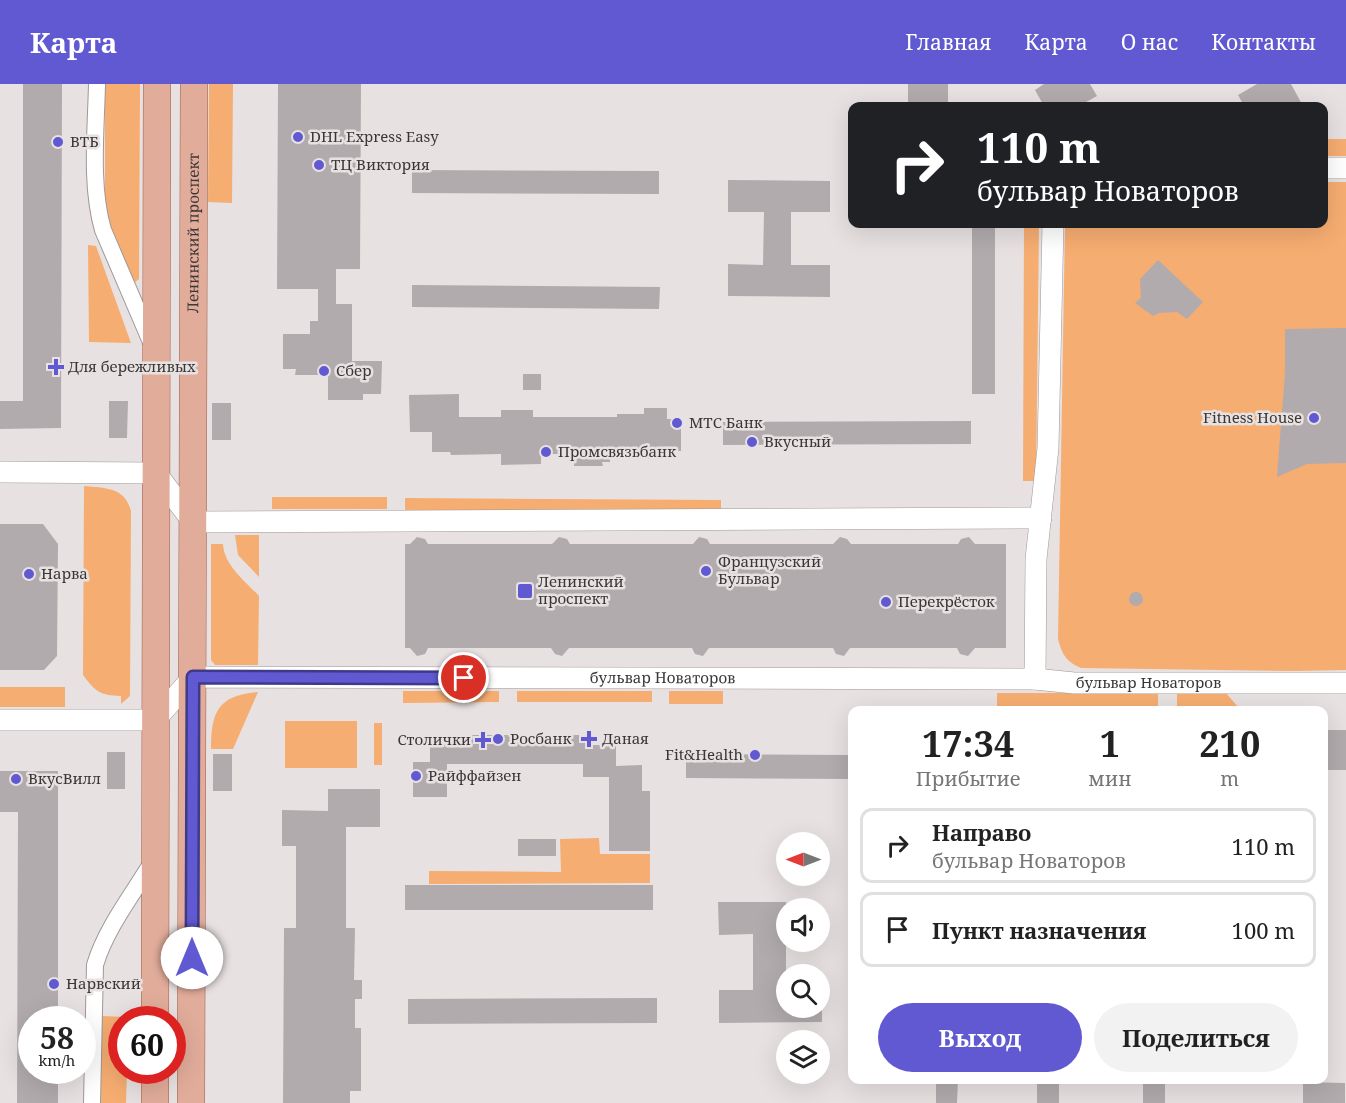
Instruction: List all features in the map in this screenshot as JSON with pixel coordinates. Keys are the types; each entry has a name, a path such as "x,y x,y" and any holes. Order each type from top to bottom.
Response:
{"main road":[{"path":"155,1006 157,84"},
{"name":"Ленинский проспект","path":"191,1103 194,84"},
{"path":"156,522 193,522"},
{"path":"156,677 193,677"},
{"path":"155,1084 155,1103"}],"street":[{"path":"97,84 96,194 98,214 156,354"},
{"path":"1328,168 1346,168"},
{"path":"1035,678 1036,559 1048,448 1053,228"},
{"path":"0,472 156,473 193,522 1041,518"},
{"path":"0,720 156,720 193,677"},
{"name":"бульвар Новаторов","path":"193,677 1035,678 1074,683 1346,683"},
{"path":"92,1103 95,965 98,954 116,921 156,858"}],"shaded area":[{"path":"105,84 140,84 139,279 133,284 109,219 105,196"},
{"path":"209,84 233,84 232,203 208,202"},
{"path":"1328,139 1346,139 1346,156 1328,156"},
{"path":"1328,182 1346,182 1346,670 1081,668 1066,657 1058,639 1065,228 1328,228"},
{"path":"1024,228 1039,228 1036,481 1023,481"},
{"path":"88,245 96,246 131,343 89,342"},
{"path":"84,486 107,488 119,493 128,503 131,511 130,696 121,704 121,696 99,692 83,675"},
{"path":"272,497 387,497 387,509 272,509"},
{"path":"405,498 721,500 721,511 405,510"},
{"path":"235,535 259,535 259,577 238,555"},
{"path":"211,544 223,544 231,566 259,596 258,665 215,665 211,660"},
{"path":"0,687 65,687 65,707 0,707"},
{"path":"403,691 499,691 499,702 403,703"},
{"path":"517,691 652,691 652,702 517,702"},
{"path":"669,691 723,691 723,704 669,704"},
{"path":"258,692 233,749 211,749 213,725 219,708 234,697"},
{"path":"997,693 1158,693 1158,706 997,706"},
{"path":"1177,693 1226,693 1237,706 1177,706"},
{"path":"285,721 357,721 357,768 285,768"},
{"path":"374,723 382,723 382,765 374,765"},
{"path":"599,838 600,854 650,854 650,883 429,884 429,871 561,872 560,839"},
{"path":"101,1016 108,1016 108,1084 127,1084 126,1103 101,1103"}],"building":[{"path":"23,84 62,84 61,428 0,429 0,401 23,401"},
{"name":"ТЦ Виктория","path":"278,84 361,84 360,269 336,269 336,304 352,304 352,361 382,361 381,394 363,394 363,400 328,400 328,375 295,375 296,369 283,369 283,334 310,334 310,321 318,321 318,289 277,289"},
{"path":"908,84 948,84 948,102 908,102"},
{"path":"1044,84 1090,84 1097,96 1086,102 1042,102 1035,90"},
{"path":"1257,84 1291,84 1301,102 1242,102 1238,95"},
{"path":"412,170 659,171 659,194 412,193"},
{"path":"728,180 830,181 830,212 791,212 791,265 830,265 830,297 728,296 728,264 763,265 764,212 728,212"},
{"path":"972,228 995,228 995,394 972,394"},
{"path":"1158,260 1203,302 1187,319 1177,312 1159,313 1153,316 1135,303 1141,298 1140,279"},
{"path":"412,285 660,287 659,309 412,307"},
{"name":"Fitness House","path":"1346,328 1346,463 1307,464 1277,477 1285,372 1285,329"},
{"path":"523,374 541,374 541,390 523,390"},
{"path":"459,394 459,417 501,417 501,410 533,410 533,417 617,417 617,414 644,414 644,408 667,408 667,419 681,419 681,451 669,451 669,459 648,459 648,454 610,454 610,462 602,462 603,466 574,466 574,454 541,454 541,464 501,465 501,454 451,455 450,452 432,452 432,432 410,432 409,395"},
{"path":"109,401 128,401 127,438 109,438"},
{"path":"212,403 231,403 231,440 212,440"},
{"path":"971,421 971,444 723,445 723,422"},
{"name":"Нарва","path":"0,524 43,524 58,544 57,656 44,670 0,670"},
{"name":"Французский Бульвар","path":"417,537 425,539 428,544 552,544 559,537 567,539 570,544 693,544 699,537 707,539 710,544 833,544 840,537 847,539 851,544 958,544 961,539 969,537 975,544 1006,544 1006,648 975,648 968,656 960,654 957,648 850,648 844,656 836,654 833,648 709,648 703,656 695,654 692,648 569,648 562,656 555,654 551,648 428,648 425,654 417,656 410,648 405,648 405,544 410,544"},
{"path":"1133,592 1139,592 1143,599 1139,606 1133,606 1129,602 1129,596"},
{"path":"1328,730 1346,730 1346,770 1328,770"},
{"path":"430,735 591,735 591,745 616,745 616,766 642,765 642,791 650,791 650,851 609,851 609,777 583,777 583,764 447,764 447,797 413,797 413,762 430,762"},
{"path":"107,752 125,752 125,789 107,789"},
{"path":"213,754 232,754 232,791 213,791"},
{"path":"686,754 848,755 848,779 686,778"},
{"path":"0,771 58,771 58,1006 18,1006 18,1084 58,1084 58,1103 17,1103 18,812 0,812"},
{"path":"328,789 380,789 380,827 346,827 346,928 355,928 354,980 362,980 362,999 355,999 355,1028 361,1028 361,1091 350,1091 350,1103 283,1103 284,928 296,928 296,846 282,846 282,810 328,811"},
{"path":"518,839 556,839 556,856 518,856"},
{"path":"405,885 653,885 653,910 405,910"},
{"path":"718,902 776,902 776,952 786,952 786,964 776,964 776,1018 822,1018 822,1022 719,1023 719,990 753,990 753,934 719,935"},
{"path":"657,998 657,1023 408,1024 408,999"},
{"path":"1345,1083 1345,1103 1303,1103 1303,1084"},
{"path":"936,1084 958,1084 957,1103 936,1103"},
{"path":"1037,1084 1059,1084 1059,1103 1037,1103"},
{"path":"1143,1084 1165,1084 1165,1103 1143,1103"}],"place":[{"name":"DHL Express Easy","path":"298,137"},
{"name":"ВТБ","path":"58,142"},
{"name":"ТЦ Виктория","path":"319,165"},
{"name":"Для бережливых","path":"56,367"},
{"name":"Сбер","path":"324,371"},
{"name":"Fitness House","path":"1314,418"},
{"name":"МТС Банк","path":"677,423"},
{"name":"Вкусный","path":"752,442"},
{"name":"Промсвязьбанк","path":"546,452"},
{"name":"Французский Бульвар","path":"706,571"},
{"name":"Нарва","path":"29,574"},
{"name":"Ленинский проспект","path":"525,591"},
{"name":"Перекрёсток","path":"886,602"},
{"name":"Росбанк","path":"498,739"},
{"name":"Даная","path":"589,739"},
{"name":"Столички","path":"483,740"},
{"name":"Fit&Health","path":"755,755"},
{"name":"Райффайзен","path":"416,776"},
{"name":"ВкусВилл","path":"16,779"},
{"name":"Нарвский","path":"54,984"}],"route":[{"path":"192,958 193,677 464,678"}]}
